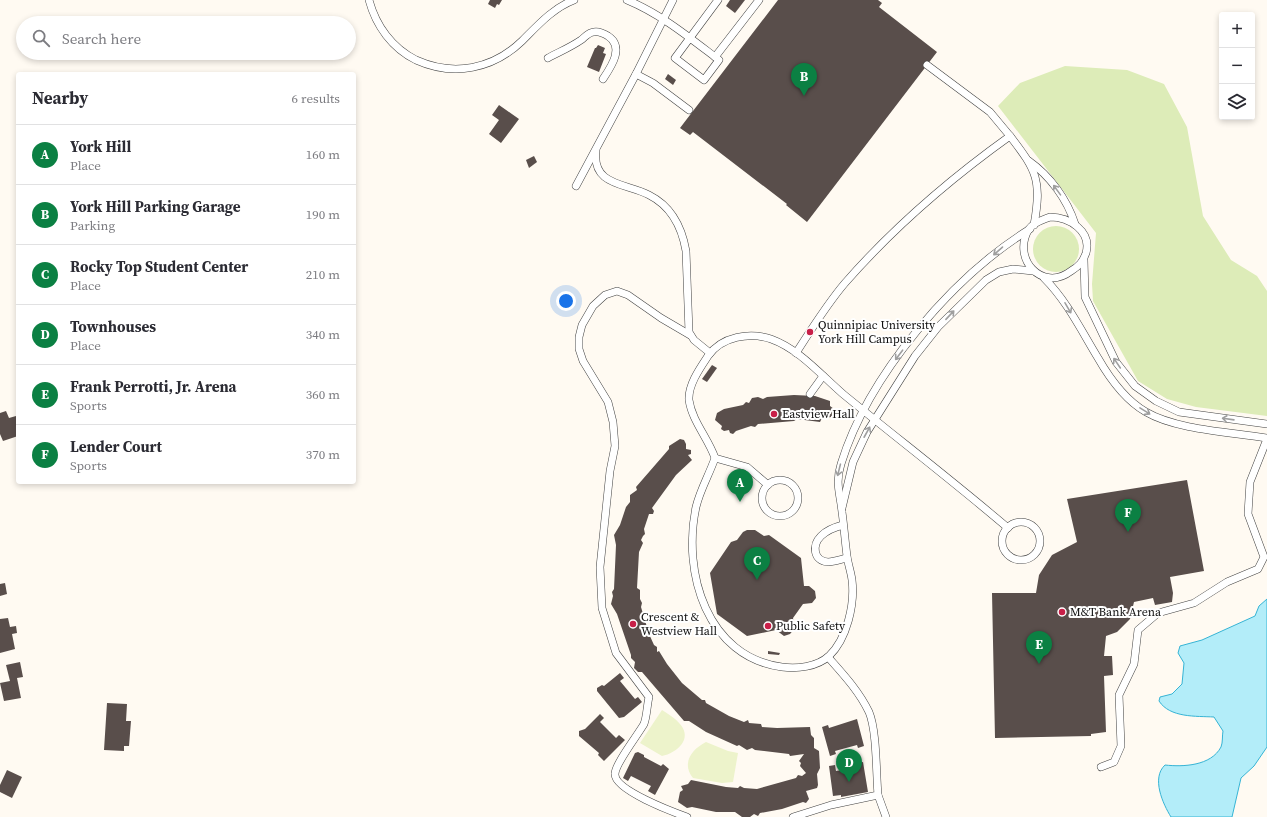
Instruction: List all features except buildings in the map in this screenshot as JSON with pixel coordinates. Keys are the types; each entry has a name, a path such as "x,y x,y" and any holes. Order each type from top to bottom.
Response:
{"lane":[{"path":"369,0 374,16 383,32 397,47 407,55 426,64 452,70 480,67 502,56 521,42 551,14 574,0"},
{"path":"627,0 663,19 690,38 719,60 704,80 675,58 690,38 718,0"},
{"path":"576,186 596,151 673,0"},
{"path":"715,57 759,0"},
{"path":"548,58 580,41 592,32 600,31 610,37 616,50 613,64 603,79"},
{"path":"927,65 990,112 1028,160 1038,186 1038,200 1032,227 1025,240 1024,252 1027,263 1033,271 1044,278 1065,302 1104,369 1125,396 1145,412 1159,419 1190,426 1267,438 1250,482 1248,514 1264,557 1258,569 1227,582 1194,603 1158,612 1138,630 1134,664 1119,695 1121,746 1114,762 1101,767"},
{"path":"636,74 653,84 689,110"},
{"path":"796,353 844,284 906,219 945,185 1010,136"},
{"path":"596,151 598,169 606,178 649,195 667,209 678,223 684,239 686,251 687,322 690,335"},
{"path":"1028,160 1043,170 1070,209 1075,224 1085,238 1087,248 1084,260 1085,296 1116,362 1135,386 1156,401 1180,412 1267,424"},
{"path":"1008,528 864,410 796,353 772,339 748,335 731,339 710,353 696,378 689,398 695,418 715,458 700,491 693,527 693,563 705,608 710,619 724,638 760,662 782,667 796,668 810,666 828,657 837,647 850,614 852,582 847,558 842,508 838,496 837,479 850,439 864,410 897,357 923,324 954,290 1010,241 1039,221 1060,217 1075,224"},
{"path":"1044,278 1059,277 1068,274 1084,260"},
{"path":"842,508 854,462 861,443 874,418 915,356 938,327 959,304 986,280 999,272 1013,269 1033,271"},
{"path":"687,817 669,811 624,788 618,782 615,775 618,764 632,745 645,722 649,697 616,652 602,608 600,567 609,478 615,446 613,422 608,402 583,361 578,343 582,325 588,313 605,295 617,291 628,295 661,318 690,335 710,353"},
{"path":"810,394 823,376"},
{"path":"1190,426 1191,414"},
{"path":"715,458 747,467 768,485"},
{"path":"777,481 784,481 794,487 798,498 795,508 791,513 778,516 769,512 765,508 762,499 763,493 768,485 777,481"},
{"path":"1018,522 1028,523 1034,527 1040,540 1040,547 1032,557 1026,560 1014,559 1005,552 1002,546 1002,537 1008,528 1018,522"},
{"path":"844,525 834,527 820,537 815,544 815,552 818,557 829,562 847,558"},
{"path":"828,657 860,696 869,713 873,734 878,795 886,817"},
{"path":"793,817 831,805 878,795"}],"green space":[{"path":"1065,66 1127,70 1164,84 1187,127 1203,216 1231,260 1257,276 1267,291 1267,416 1196,407 1167,399 1138,381 1093,301 1092,284 1096,233 998,106 1020,83"},
{"path":"1051,226 1061,226 1069,230 1075,236 1079,244 1079,254 1075,262 1069,268 1061,272 1051,272 1043,268 1037,262 1033,254 1033,244 1037,236 1043,230"},
{"path":"662,710 680,724 685,735 682,744 678,749 662,756 640,743"},
{"path":"706,742 728,751 738,753 733,782 722,783 693,778 688,767 688,762 696,748"}],"water":[{"path":"1267,599 1267,747 1254,766 1241,778 1232,817 1171,817 1160,791 1159,777 1161,770 1165,765 1180,766 1196,764 1211,758 1221,747 1223,731 1214,717 1192,716 1176,713 1164,707 1159,701 1160,697 1172,694 1182,684 1184,663 1178,653 1180,646 1202,640 1255,616 1259,606"}],"place":[{"name":"York Hill Parking Garage","path":"804,96"},
{"name":"Quinnipiac University York Hill Campus","path":"810,332"},
{"name":"Eastview Hall","path":"774,414"},
{"name":"York Hill","path":"740,502"},
{"name":"Lender Court","path":"1128,532"},
{"name":"Rocky Top Student Center","path":"757,580"},
{"name":"M&T Bank Arena","path":"1062,612"},
{"name":"Crescent & Westview Hall","path":"633,624"},
{"name":"Public Safety","path":"768,626"},
{"name":"Frank Perrotti, Jr. Arena","path":"1039,664"},
{"name":"Townhouses","path":"849,782"}]}
